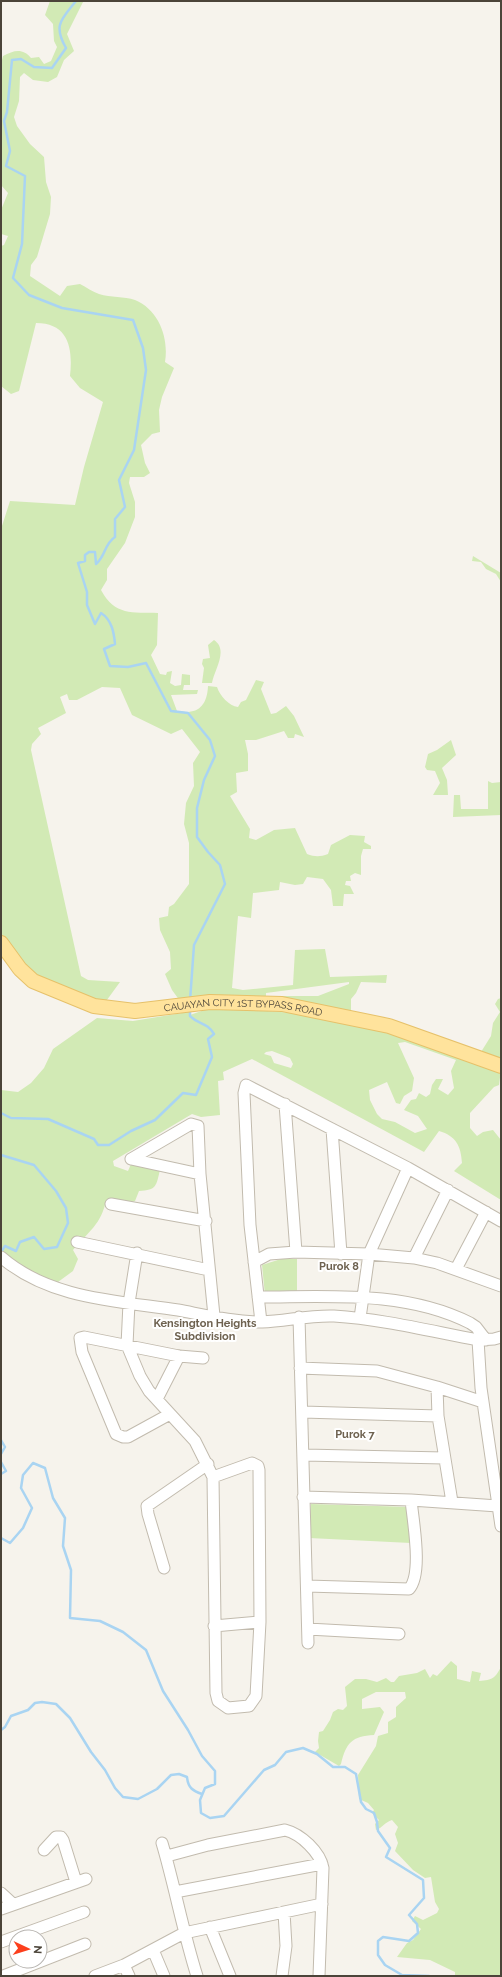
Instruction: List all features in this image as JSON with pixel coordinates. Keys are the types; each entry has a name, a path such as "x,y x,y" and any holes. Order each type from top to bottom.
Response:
{"main road":[{"name":"CAUAYAN CITY 1ST BYPASS ROAD","path":"1,944 20,969 33,981 94,1006 136,1011 210,1002 282,1004 389,1026 501,1066"}],"street":[{"path":"261,1322 250,1225 244,1088 248,1085 408,1168 501,1221"},
{"path":"285,1104 296,1252"},
{"path":"200,1174 131,1159 194,1123 198,1126 200,1174 206,1221 214,1316"},
{"path":"332,1129 341,1254"},
{"path":"360,1318 369,1254 408,1168"},
{"path":"414,1258 448,1190"},
{"path":"111,1204 206,1221"},
{"path":"456,1270 486,1212"},
{"path":"77,1242 209,1270"},
{"path":"254,1262 269,1254 296,1252 369,1254 414,1258 500,1284"},
{"path":"137,1254 130,1302 127,1345 140,1376 149,1391 195,1442 208,1464 213,1477 215,1682 218,1701 228,1708 240,1708 249,1706 256,1696 260,1622 260,1479 258,1466 252,1463 245,1464 213,1477"},
{"path":"3,1260 22,1274 58,1289 214,1316 261,1322 299,1317 326,1316 360,1318 482,1340 501,1337"},
{"path":"258,1296 362,1298 409,1302 442,1312 470,1323 476,1327 482,1340 478,1356 483,1402 501,1526"},
{"path":"299,1317 304,1455 303,1497 308,1586 308,1643"},
{"path":"170,1414 128,1437 120,1436 114,1430 82,1352 79,1340 81,1337 84,1337 179,1356 204,1358"},
{"path":"157,1399 179,1356"},
{"path":"300,1368 377,1371 437,1387 483,1402"},
{"path":"437,1387 438,1416 452,1502"},
{"path":"303,1412 438,1416"},
{"path":"304,1455 444,1458"},
{"path":"164,1568 147,1506 208,1464"},
{"path":"303,1497 411,1500 498,1506"},
{"path":"308,1586 409,1589 413,1583 416,1566 411,1500"},
{"path":"214,1626 260,1622"},
{"path":"308,1629 399,1634"},
{"path":"167,1856 208,1845 285,1830 296,1834 306,1843 322,1864 320,1976"},
{"path":"1,1909 81,1881 63,1840 60,1837 56,1836 44,1850"},
{"path":"162,1843 167,1856 184,1933 197,1976"},
{"path":"175,1892 322,1864"},
{"path":"1,1893 13,1904"},
{"path":"95,1976 154,1950 184,1933 322,1904"},
{"path":"1,1942 84,1912"},
{"path":"282,1976 286,1946 284,1912"},
{"path":"210,1927 230,1976"},
{"path":"3,1976 85,1944"},
{"path":"154,1950 164,1976"},
{"path":"124,1964 129,1976"}],"green space":[{"path":"50,1 90,1 83,2 67,34 74,51 64,60 57,77 48,82 33,80 24,73 20,77 19,101 14,117 17,126 30,144 44,157 46,182 51,197 50,214 37,257 31,265 30,276 60,296 67,286 80,284 99,294 135,300 143,305 156,318 164,334 166,353 165,362 174,368 162,397 159,410 160,432 152,434 141,445 145,463 150,473 144,477 130,477 129,483 135,502 135,517 125,543 107,569 107,580 101,590 112,604 125,611 158,613 157,645 151,655 160,674 166,675 167,672 172,671 170,683 175,686 181,685 182,674 190,675 190,685 184,685 183,690 198,690 197,694 171,695 177,711 190,712 200,708 206,699 208,686 217,687 225,700 231,705 238,707 241,702 246,700 256,680 264,682 261,689 271,714 276,713 286,706 294,716 304,737 295,734 294,738 288,738 284,731 256,740 245,740 248,754 248,771 236,773 237,792 230,796 250,829 249,838 256,840 274,830 295,828 307,854 315,856 328,854 331,845 350,835 365,836 364,842 371,846 371,849 363,849 361,856 361,875 355,873 350,876 351,881 346,881 345,885 350,886 354,894 344,894 343,906 333,906 331,890 323,879 307,877 303,884 295,885 280,882 279,890 253,893 251,918 238,916 232,988 243,990 293,985 295,950 325,949 330,977 387,975 386,983 361,982 356,993 351,999 351,1013 190,1002 190,1015 213,1007 294,1013 347,1020 501,1070 499,1085 494,1087 470,1113 470,1128 477,1136 483,1132 493,1130 501,1140 501,1200 454,1171 462,1163 459,1147 450,1136 445,1133 439,1131 424,1152 252,1059 223,1072 224,1080 218,1081 220,1115 201,1117 192,1114 113,1161 114,1166 128,1171 131,1164 160,1170 155,1186 149,1190 139,1191 135,1201 129,1203 106,1200 101,1216 89,1233 73,1250 78,1259 73,1271 58,1282 41,1278 1,1251 1,1090 18,1092 31,1083 44,1068 53,1049 97,1018 133,1021 182,1013 180,1001 172,990 165,974 171,969 170,952 160,930 159,918 168,916 169,907 174,904 189,884 189,843 184,824 186,803 194,786 193,763 200,752 182,729 171,734 132,715 120,688 102,687 77,700 69,700 67,694 60,697 66,713 38,728 41,734 32,744 31,750 81,976 88,980 120,982 104,1004 40,979 12,953 1,934 1,529 10,501 75,505 84,467 103,402 80,388 70,376 71,356 66,339 56,327 47,324 36,323 19,391 11,394 1,386 1,246 4,245 8,236 1,234 1,210 8,193 1,185 1,64 3,56 15,51 22,51 31,58 39,57 44,64 51,61 57,47 54,41 53,24 45,15","holes":["349,982 349,984 318,996 266,996 266,993","405,1042 456,1060 451,1071 454,1088 448,1095 438,1089 443,1079 436,1079 432,1085 430,1094 426,1097 419,1093 416,1099 411,1100 404,1110 418,1116 427,1129 415,1133 395,1122 382,1119 377,1114 370,1100 369,1090 387,1082 396,1103 400,1104 404,1096 412,1091 414,1078 398,1043","272,1051 290,1058 293,1064 291,1068 274,1063 271,1056 264,1054"]},
{"path":"473,556 501,573 501,582 496,574 486,569 481,562 472,561"},
{"path":"214,640 220,649 219,660 212,683 202,683 204,668 202,664 203,659 210,658 208,645"},
{"path":"451,740 456,755 442,768 447,780 448,795 433,795 440,783 435,771 427,770 425,767 428,754 437,750"},
{"path":"488,781 492,783 501,782 501,815 453,817 454,795 460,795 461,809 488,809"},
{"path":"501,998 501,1061 481,1052 491,1036 493,1023 500,1012 495,1004 498,999"},
{"path":"281,1259 297,1259 297,1294 265,1295 262,1265"},
{"path":"311,1504 410,1507 411,1543 309,1538"},
{"path":"451,1661 457,1666 457,1679 470,1682 472,1671 481,1673 479,1681 484,1681 493,1678 501,1667 501,1976 455,1976 455,1972 430,1960 397,1957 407,1943 413,1940 421,1929 412,1921 415,1916 423,1920 437,1913 439,1909 435,1902 431,1877 425,1878 413,1870 395,1851 398,1843 395,1834 398,1827 392,1820 376,1830 375,1824 379,1820 372,1813 374,1810 368,1803 359,1799 358,1775 376,1746 378,1736 388,1733 388,1722 396,1717 396,1707 406,1698 405,1692 376,1692 362,1699 362,1709 380,1707 384,1712 374,1735 360,1737 351,1742 345,1751 339,1766 315,1752 319,1748 319,1732 323,1731 333,1712 338,1709 343,1710 347,1706 345,1687 355,1679 366,1679 377,1682 386,1678 391,1682 394,1682 399,1676 417,1673 425,1669 430,1678 433,1674 437,1676"}],"waterway":[{"path":"76,1 60,23 60,34 66,48 52,68 34,67 21,59 12,60 7,112 4,121 10,151 6,166 25,176 22,244 13,278 29,295 62,308 133,320 143,348 146,370 134,450 119,480 125,507 115,519 115,537 111,540 99,561 96,564 95,552 89,552 85,555 85,561 78,563 87,592 87,605 95,624 101,613 108,619 112,627 115,644 104,649 110,666 128,667 146,663 171,711 188,713 210,740 215,756 204,780 197,808 197,837 220,865 225,884 194,945 190,1001"},
{"path":"1,1113 11,1118 48,1119 94,1139 98,1145 109,1145 131,1131 155,1120 183,1093 196,1095 212,1057 208,1039 214,1034 209,1027 190,1016 190,1010"},
{"path":"1,1155 34,1165 56,1191 66,1208 68,1223 57,1247 44,1249 34,1237 20,1242 16,1251 5,1246 1,1252"},
{"path":"1,1440 5,1447 1,1454"},
{"path":"1,1462 6,1471 1,1474"},
{"path":"1,1538 10,1543 23,1528 32,1508 21,1488 23,1475 33,1463 45,1468 53,1498 65,1518 63,1546 71,1570 70,1618 100,1621 123,1632 146,1650 163,1691 188,1730 202,1756 215,1771 215,1784 205,1788 200,1800 201,1813 210,1818 224,1816 264,1770 275,1765 286,1752 303,1748 317,1754 333,1767 345,1767 356,1774 361,1802 366,1809 374,1813 378,1831 390,1848 386,1857 423,1880 424,1898 409,1915 417,1924 418,1933 409,1941 383,1937 378,1941 378,1955 385,1965 402,1975 429,1976"},
{"path":"1,1730 5,1727 11,1716 28,1710 35,1703 42,1702 56,1704 70,1718 91,1752 105,1770 115,1788 123,1797 138,1799 157,1789 171,1775 179,1774 187,1777 188,1784 196,1792 202,1794"}],"district":[{"name":"Purok 8","path":"339,1266"},
{"name":"Kensington Heights Subdivision","path":"205,1329"},
{"name":"Purok 7","path":"355,1434"}]}
